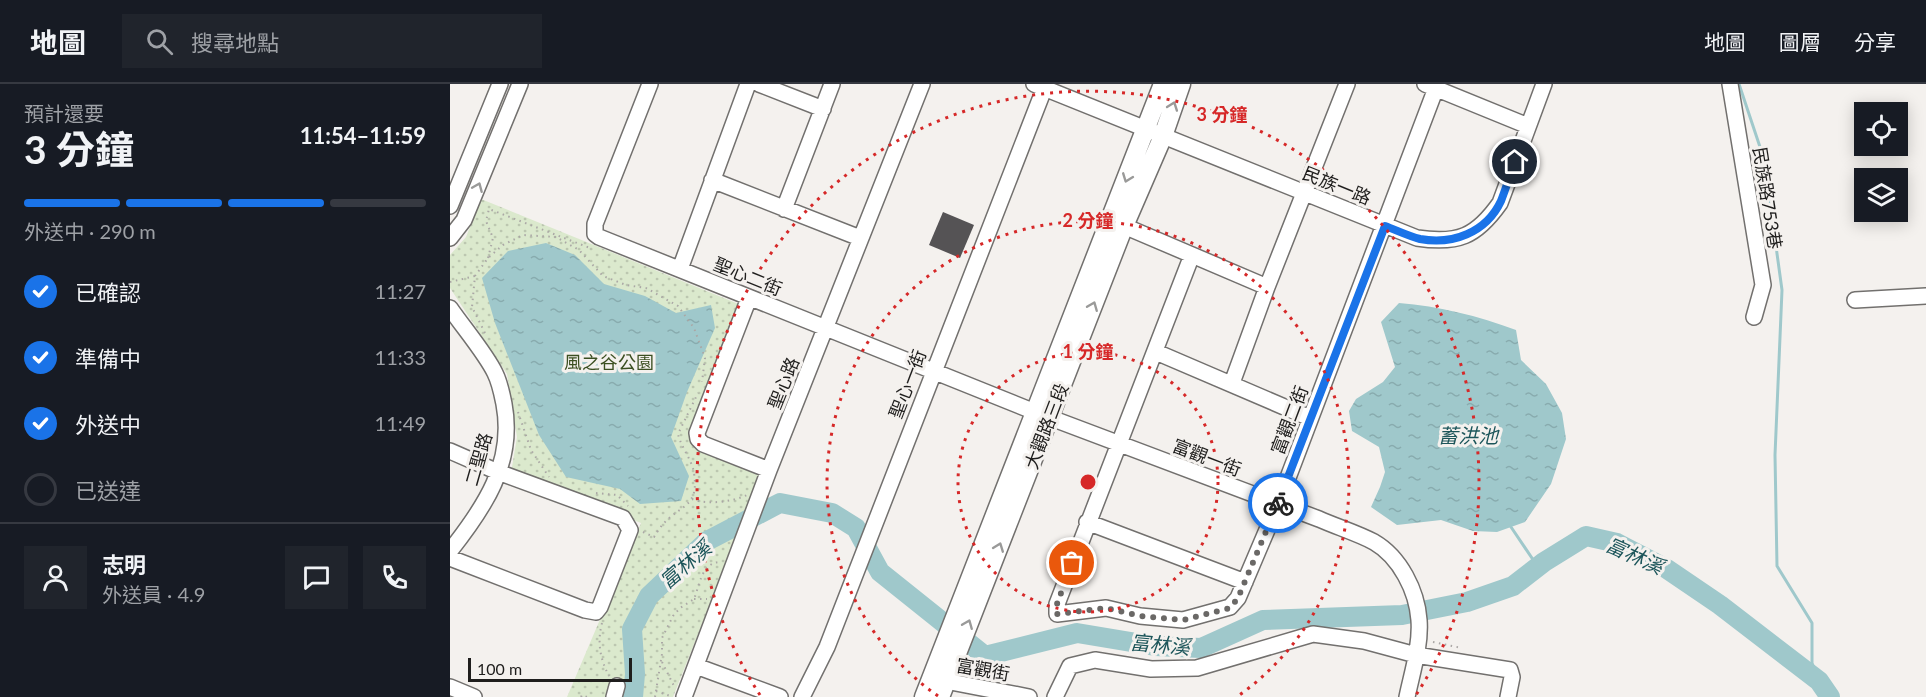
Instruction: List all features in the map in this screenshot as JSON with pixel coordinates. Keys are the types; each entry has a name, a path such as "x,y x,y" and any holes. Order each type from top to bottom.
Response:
{"main road":[{"name":"大觀路三段","path":"1042,414 1124,226 1154,133 1163,84"},
{"name":"大觀路三段","path":"940,686 952,645 1154,133 1181,84"},
{"path":"924,697 940,686"}],"street":[{"path":"450,207 500,84"},
{"path":"450,238 464,220 520,84"},
{"name":"聖心二街","path":"650,84 594,229 598,237 1042,414"},
{"path":"680,269 748,84"},
{"path":"759,84 823,109"},
{"path":"784,209 832,84"},
{"name":"聖心路","path":"684,697 769,470 922,84"},
{"path":"1232,383 1347,84"},
{"name":"民族一路","path":"1041,85 1385,226 1417,238 1436,241 1464,237 1478,229 1488,220 1500,203 1544,84"},
{"name":"民族路753巷","path":"1730,84 1763,285 1754,317"},
{"name":"聖心一街","path":"802,697 827,647 1041,85"},
{"path":"1431,86 1528,126"},
{"name":"富觀二街","path":"1192,255 1156,352 1087,522 1057,604 1057,614 1106,608 1140,616 1183,620 1230,608 1238,598 1278,504 1385,226 1431,86"},
{"path":"712,180 860,238"},
{"path":"1124,226 1267,287"},
{"path":"1855,300 1926,296"},
{"path":"749,298 697,433 698,439 703,444 769,470"},
{"name":"二聖路","path":"450,308 495,373 502,393 507,442 492,491 474,521 450,551"},
{"path":"1156,352 1310,418"},
{"name":"富觀一街","path":"1042,414 1375,543 1398,565 1412,588 1419,620 1416,655 1407,697"},
{"path":"450,451 498,472 623,518 630,530 596,612 585,610 450,558"},
{"path":"1087,522 1245,582"},
{"path":"1055,697 1070,666 1078,664 1095,660 1151,669 1197,668 1313,634 1364,641 1416,655 1510,670 1512,677 1508,697"},
{"path":"696,666 780,697"},
{"name":"富觀街","path":"940,686 1029,697"},
{"path":"450,687 474,697"}],"path":[{"path":"488,258 493,238 486,221 489,209 600,251"},
{"path":"488,338 472,307 475,276 488,258 503,245 524,235 556,237 579,250 603,276 626,285 646,288 678,306 694,328 705,358 701,386 678,434 681,447 694,471 694,489 687,507 666,521 654,537 640,531"},
{"path":"450,282 475,276"},
{"path":"518,412 531,450 547,476 557,481"},
{"path":"586,492 617,495 632,511"},
{"path":"692,499 701,502 736,500 749,494 745,504"},
{"path":"694,599 703,571 716,562 723,562 720,571"},
{"path":"655,697 662,638 668,625 680,608 694,599 709,599"},
{"path":"605,615 599,645 604,666 614,688"},
{"path":"661,661 674,686 678,675"},
{"path":"656,691 670,697"},
{"path":"581,697 582,695 587,697"}],"green space":[{"name":"風之谷公園","path":"481,199 741,305 693,444 697,450 761,476 673,697 567,697 641,523 511,473 517,437 507,374 450,288 450,255 466,237"}],"water":[{"path":"546,243 575,255 604,284 645,296 676,313 711,305 715,328 687,392 671,437 689,476 681,501 640,504 620,489 566,477 539,435 495,323 482,278 508,251"},
{"name":"蓄洪池","path":"1399,303 1458,312 1516,330 1521,360 1546,384 1562,413 1566,439 1551,484 1525,522 1497,532 1473,531 1441,520 1397,525 1371,507 1385,472 1379,447 1352,431 1349,411 1356,399 1383,382 1395,367 1381,322"}],"building":[{"path":"943,212 974,225 960,258 929,245"}],"waterway":[{"path":"1739,84 1764,159 1782,290 1775,455 1777,566 1812,623 1812,663 1819,681"},
{"name":"富林溪","path":"633,697 635,674 632,629 649,596 707,541 780,503 832,513 856,528 880,572 985,656 1077,633 1155,646 1201,648 1263,620 1402,615 1467,602 1513,586 1544,562 1586,536 1617,543 1667,569 1720,605 1819,681 1830,697"},
{"path":"1511,527 1538,567"}],"way so far":[{"path":"1072,563 1057,604 1057,614 1106,608 1140,616 1183,620 1230,608 1238,598 1278,503"}],"route":[{"path":"1278,503 1385,226 1417,238 1436,241 1464,237 1488,220 1500,203 1515,162"}]}
